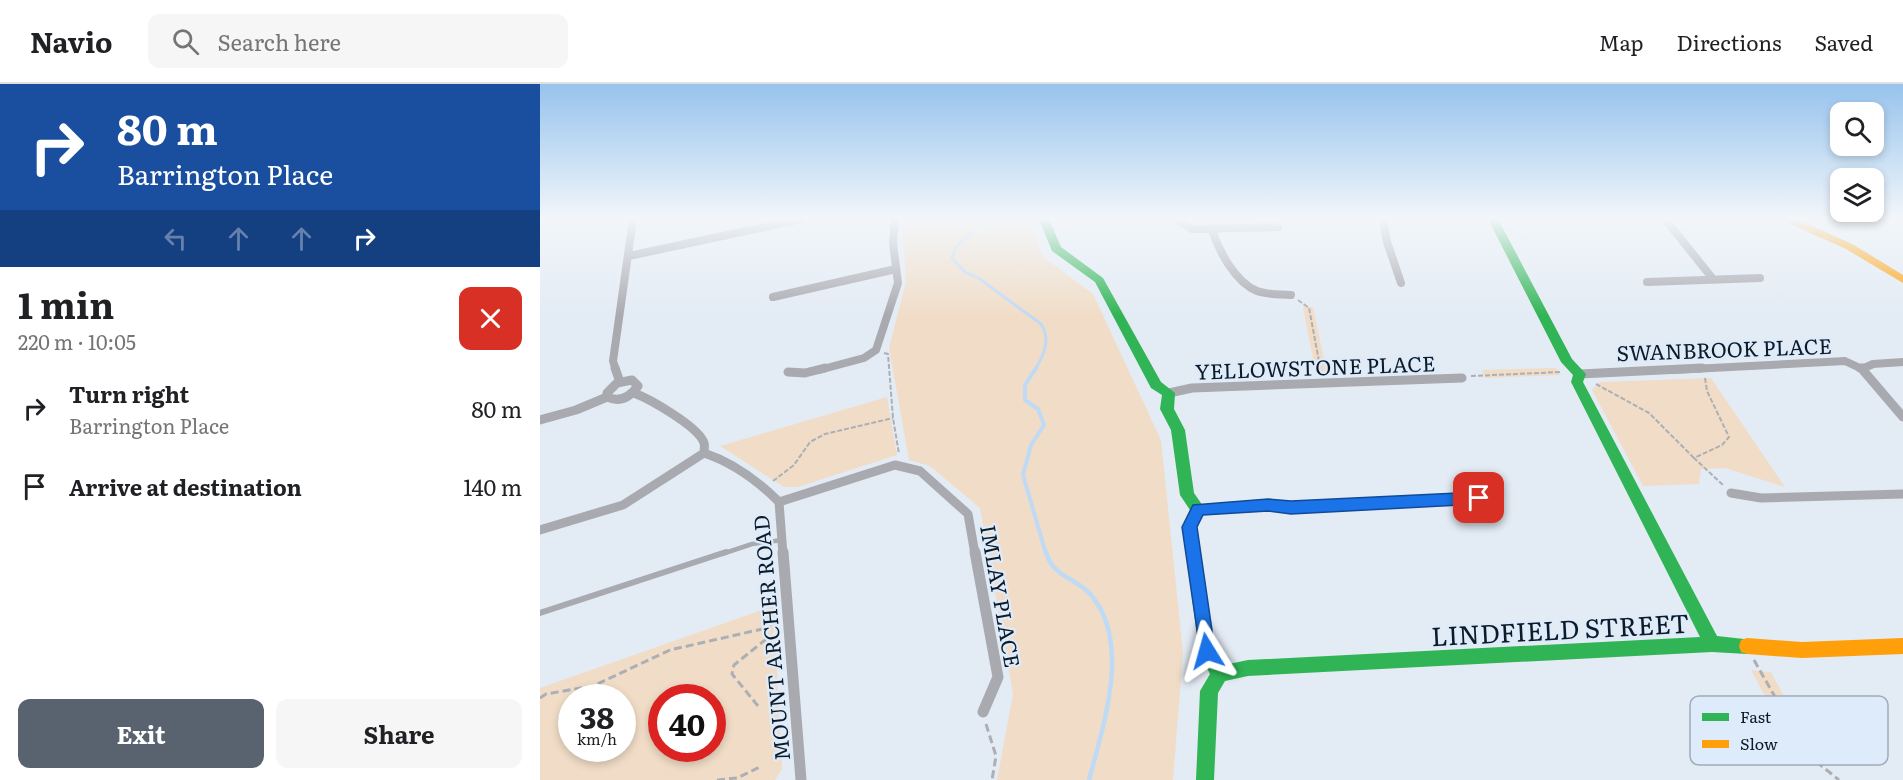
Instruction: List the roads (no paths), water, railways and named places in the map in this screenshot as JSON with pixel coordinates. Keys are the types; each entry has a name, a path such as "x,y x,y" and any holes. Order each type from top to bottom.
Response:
{"street":[{"path":"621,382 613,361 629,251"},
{"path":"629,256 650,251"},
{"path":"788,372 815,370 864,358 876,350 898,283 894,251"},
{"path":"1059,251 1099,280 1156,385 1169,393 1167,409 1178,430 1186,495 1198,509"},
{"path":"1222,251 1246,285 1257,291 1291,295"},
{"path":"1390,251 1401,283"},
{"path":"1510,251 1568,362 1580,374 1577,382 1712,644"},
{"path":"1691,251 1713,279"},
{"path":"1859,251 1903,280"},
{"path":"773,297 896,269"},
{"path":"1647,282 1760,278"},
{"name":"SWANBROOK PLACE","path":"1580,374 1704,366 1845,361 1862,369 1873,364 1903,362"},
{"path":"1862,369 1903,417"},
{"name":"YELLOWSTONE PLACE","path":"1169,393 1192,388 1462,378"},
{"path":"540,420 576,411 607,397 620,399 634,393 638,386 635,381 621,382 609,389 607,397"},
{"path":"540,530 623,506 704,453 704,443 698,434 655,401 634,393"},
{"name":"MOUNT ARCHER ROAD","path":"704,453 724,458 764,486 779,502 801,780"},
{"name":"IMLAY PLACE","path":"779,502 895,465 920,471 968,513 998,677 983,712"},
{"path":"1731,493 1761,498 1903,494"},
{"path":"1198,509 1479,498"},
{"path":"1198,509 1190,527 1207,651 1220,674 1209,691 1205,780"},
{"name":"LINDFIELD STREET","path":"1220,674 1248,668 1712,644 1802,650 1903,646"}],"lane":[{"path":"540,613 752,544 782,540"}],"waterway":[{"path":"954,251 952,258 965,272 980,279 1041,324 1046,341 1035,370"},
{"path":"1036,368 1025,385 1025,400 1038,409 1044,425 1031,445 1023,475 1046,554"},
{"path":"1046,552 1054,568 1091,595 1103,615 1110,637 1111,685 1089,780"}]}
